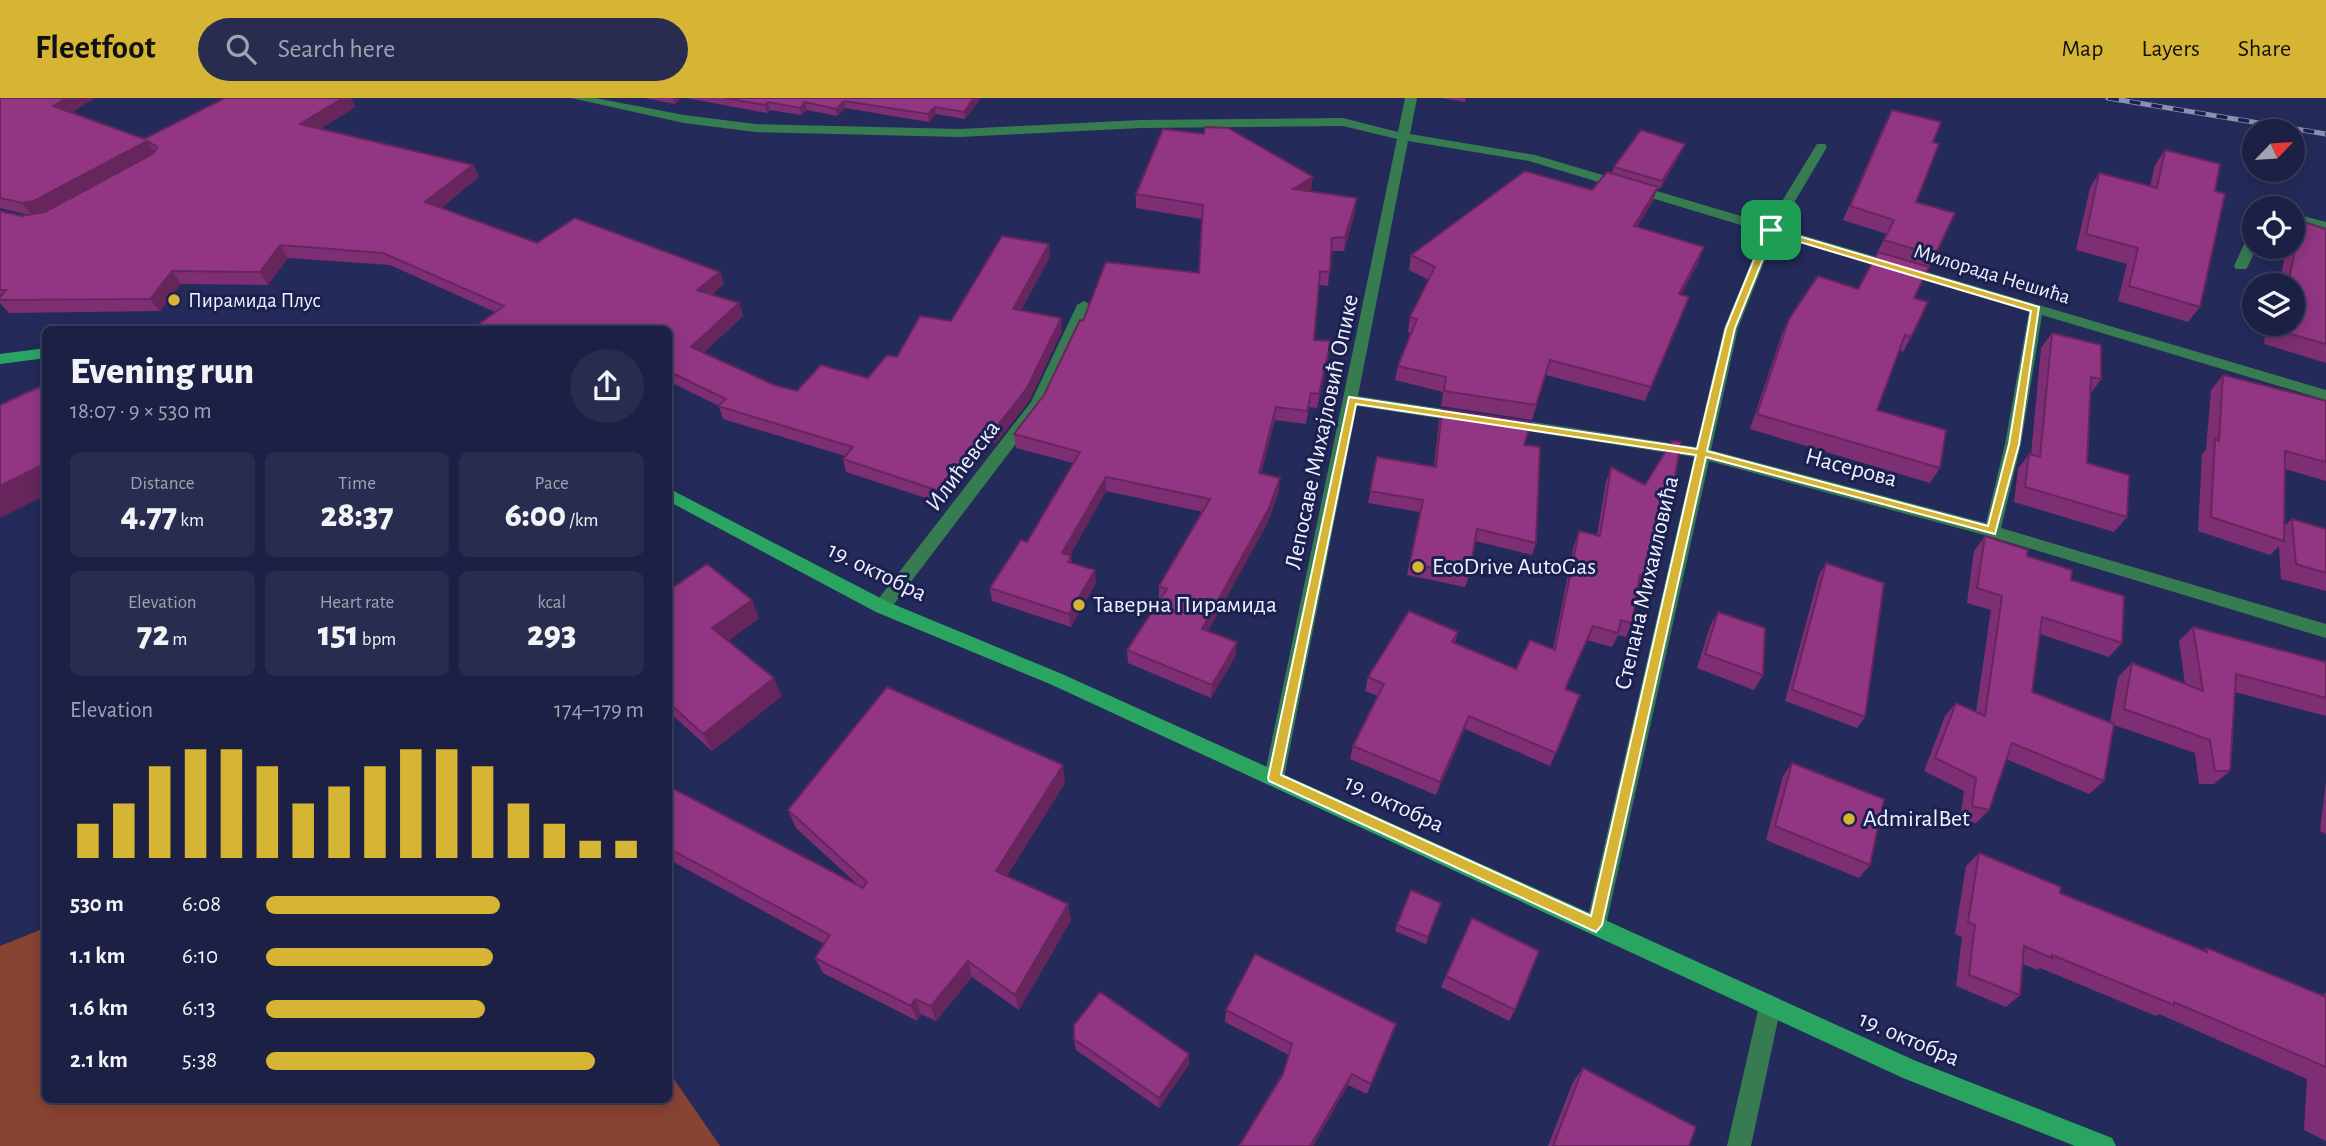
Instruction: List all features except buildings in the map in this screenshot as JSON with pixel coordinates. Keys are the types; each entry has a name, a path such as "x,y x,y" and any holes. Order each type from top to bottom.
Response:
{"street":[{"name":"Милорада Нешића","path":"577,98 755,128 960,133 1141,124 1343,122 1401,136 1531,158 2326,396"},
{"name":"Лепосаве Михајловић Опике","path":"1274,778 1352,400 1401,136 1410,115 1411,98"},
{"name":"Степана Михаиловића","path":"1596,925 1731,328 1771,230 1821,146"},
{"path":"2305,220 2326,226"},
{"path":"2241,266 2244,259"},
{"name":"Илићевска","path":"882,607 1038,404 1084,304"},
{"path":"1992,531 2014,444 2036,309"},
{"path":"0,359 42,354"},
{"name":"Насерова","path":"1352,400 1702,453 1992,531 2326,631"},
{"name":"19. октобра","path":"672,496 882,607 1056,679 1911,1070 2104,1146"},
{"path":"1739,1146 1770,1006"}],"shaded area":[{"path":"42,929 42,1103 672,1103 672,1076 720,1146 0,1146 0,946"}],"railway":[{"path":"2108,98 2326,134"}],"place":[{"name":"Пирамида Плус","path":"174,300"},
{"name":"EcoDrive AutoGas","path":"1418,567"},
{"name":"Таверна Пирамида","path":"1079,605"},
{"name":"AdmiralBet","path":"1849,819"}],"route":[{"path":"1771,230 1731,328 1702,453 1352,400 1274,778 1596,925 1702,453 1992,531 2014,444 2036,309 1771,230"}]}
